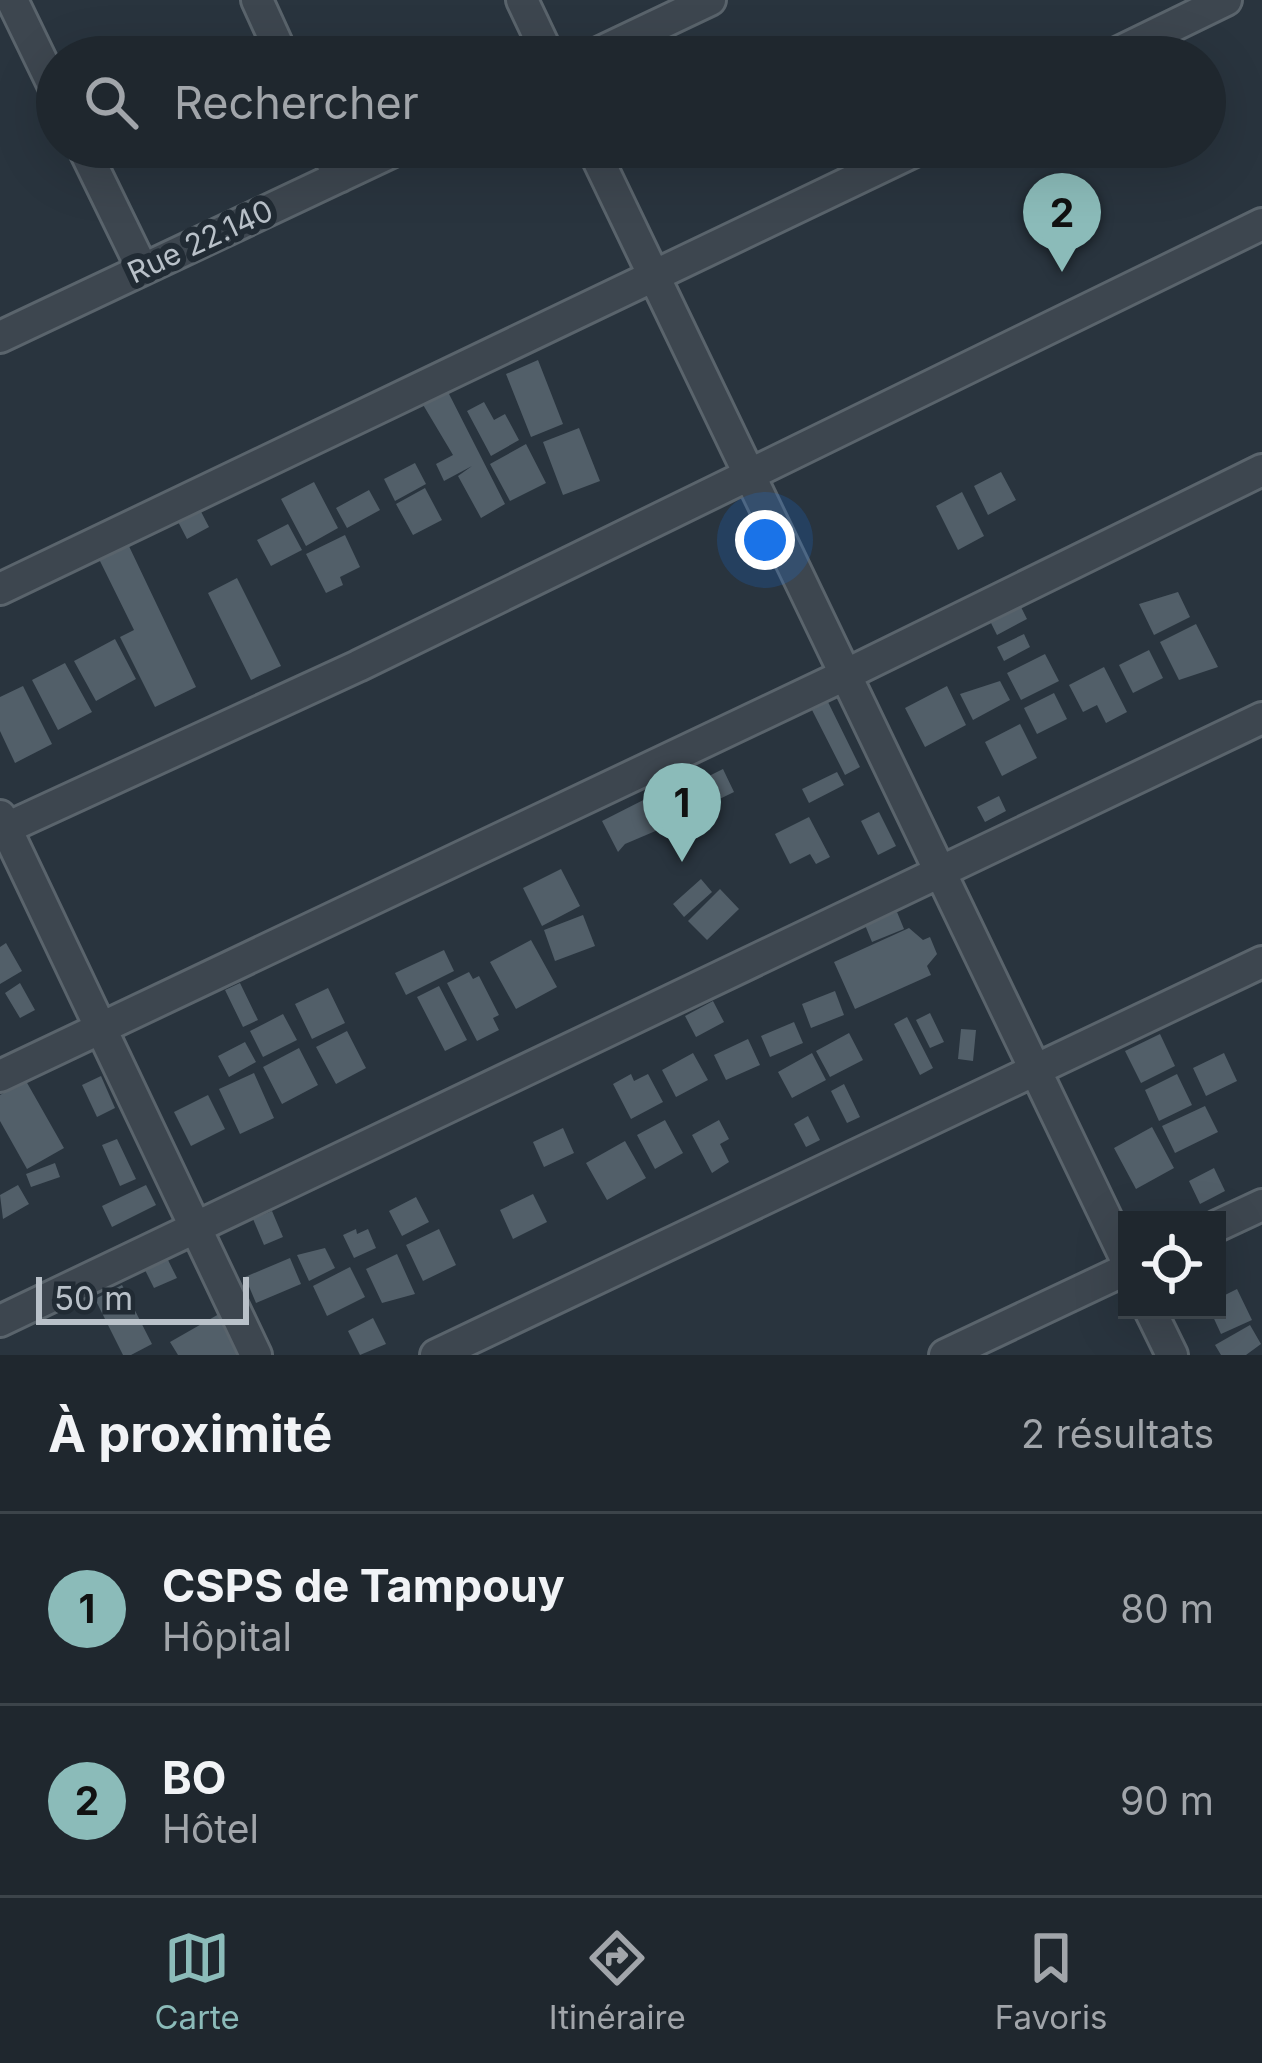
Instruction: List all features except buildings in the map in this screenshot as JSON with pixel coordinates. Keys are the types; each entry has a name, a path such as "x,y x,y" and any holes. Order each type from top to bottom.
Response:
{"street":[{"path":"12,0 36,50"},
{"path":"257,0 274,36"},
{"path":"522,0 539,36"},
{"path":"634,36 710,0"},
{"path":"1152,36 1226,0"},
{"path":"93,168 142,268"},
{"path":"335,168 339,177"},
{"name":"Rue 22.140","path":"0,337 358,168"},
{"path":"602,168 1118,1245"},
{"path":"0,589 880,168"},
{"path":"256,1355 2,825 358,666 1262,224"},
{"path":"0,1076 848,674 1262,470"},
{"path":"0,1321 1262,718"},
{"path":"436,1355 1262,962"},
{"path":"1226,1222 1262,1205"},
{"path":"946,1355 1118,1269"},
{"path":"1154,1319 1172,1355"}],"place":[{"name":"BO","path":"1062,272"},
{"name":"CSPS de Tampouy","path":"682,862"}]}
